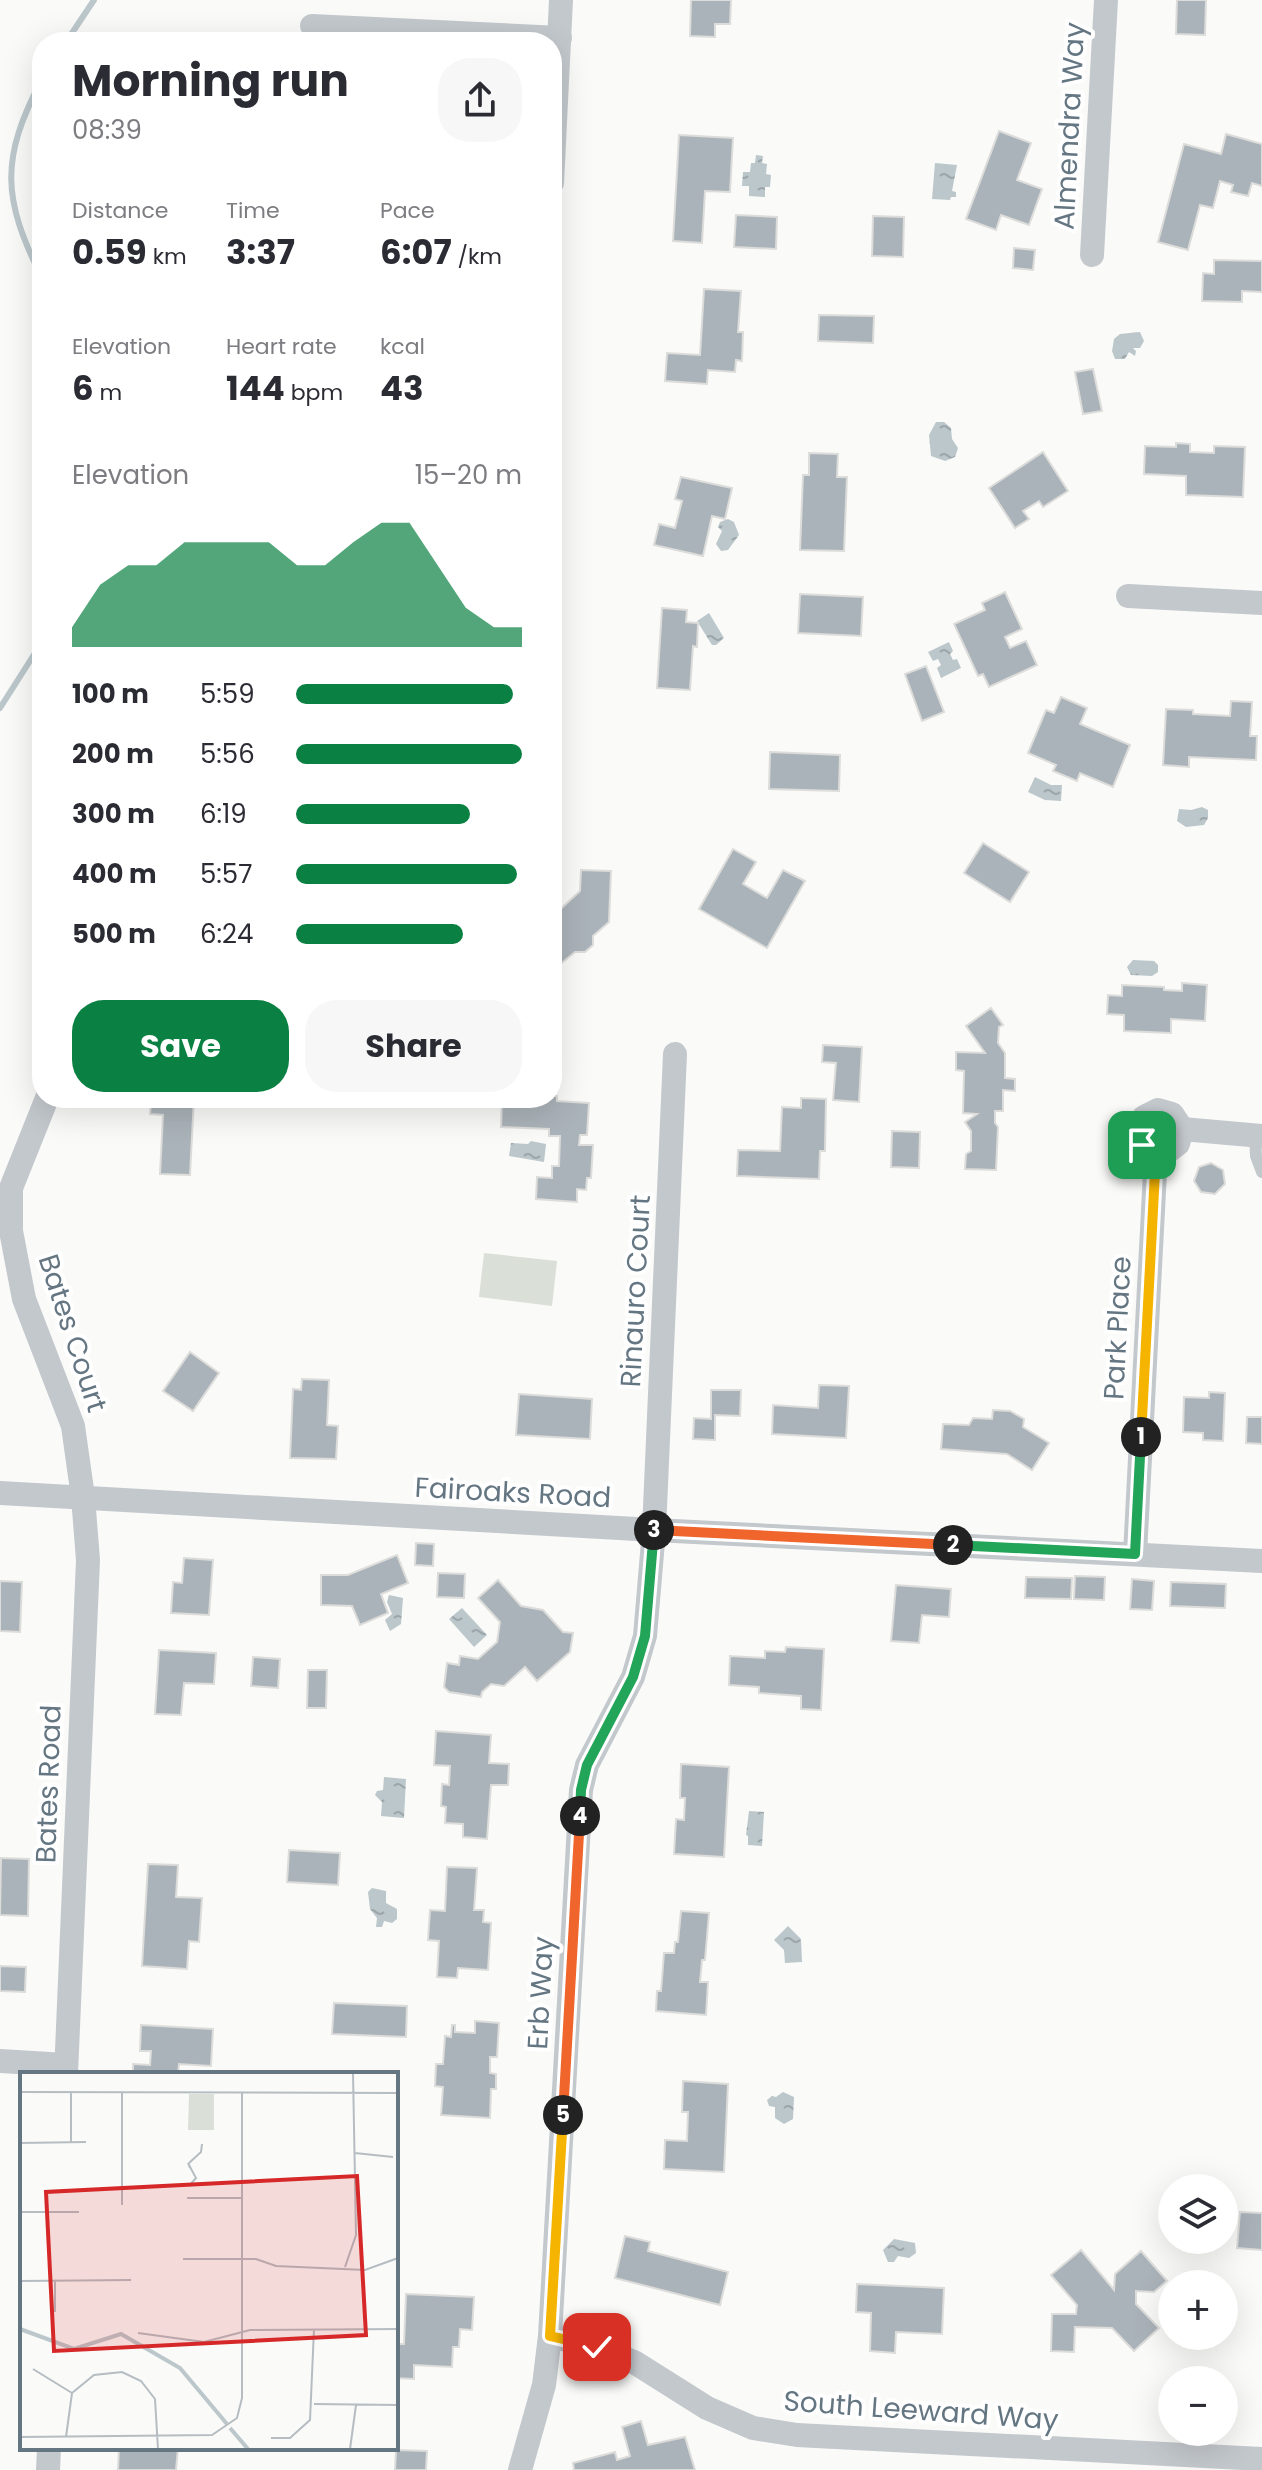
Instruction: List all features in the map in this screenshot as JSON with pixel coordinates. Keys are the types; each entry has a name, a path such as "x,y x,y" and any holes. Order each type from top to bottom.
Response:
{"street":[{"path":"560,32 561,0"},
{"name":"Almendra Way","path":"1092,255 1106,0"},
{"path":"312,26 436,32"},
{"path":"1128,596 1262,603"},
{"name":"Rinauro Court","path":"654,1530 675,1054"},
{"name":"Bates Court","path":"43,1108 11,1188 11,1231 24,1299 73,1426 83,1497"},
{"name":"Park Place","path":"1135,1554 1156,1153 1142,1145 1138,1131 1144,1117 1158,1110 1172,1114 1182,1129 1259,1135"},
{"path":"1156,1153 1166,1153 1178,1144 1182,1129"},
{"name":"Fairoaks Road","path":"0,1493 1262,1561"},
{"name":"Bates Road","path":"66,2070 88,1560 83,1497"},
{"name":"Erb Way","path":"520,2470 544,2385 550,2336 581,1790 587,1765 633,1677 645,1636 654,1530"},
{"path":"0,2061 66,2070"},
{"name":"South Leeward Way","path":"550,2336 597,2347 634,2362 707,2408 753,2428 797,2435 1262,2459"},
{"path":"48,2470 49,2450"}],"lane":[{"path":"1259,1135 1256,1156 1262,1172"}],"shaded area":[{"path":"484,1253 557,1261 552,1306 479,1297"}],"water":[{"path":"756,155 763,156 762,163 767,164 766,174 771,175 770,187 765,187 765,197 749,196 749,186 742,186 743,172 750,172"},
{"path":"935,163 957,165 952,191 956,192 956,197 950,200 932,199"},
{"path":"1140,332 1144,341 1140,348 1133,348 1135,356 1129,352 1125,359 1115,359 1112,351 1114,339 1120,334"},
{"path":"936,422 944,422 951,428 952,439 958,448 955,457 945,461 931,456 929,435"},
{"path":"728,519 734,522 739,535 728,550 721,551 716,544 722,531 718,527 720,522"},
{"path":"709,613 724,638 716,645 712,645 697,621"},
{"path":"949,642 953,651 950,654 953,660 957,659 961,668 941,678 938,659 933,661 928,652"},
{"path":"1035,777 1051,785 1062,785 1061,801 1045,800 1028,792"},
{"path":"1202,807 1208,810 1204,825 1186,827 1177,821 1179,809"},
{"path":"1133,960 1154,961 1158,972 1152,976 1131,975 1127,967"},
{"path":"531,1141 546,1144 544,1162 509,1156 511,1143 528,1144"},
{"path":"389,1595 403,1598 401,1624 390,1631 385,1620 392,1614 387,1602"},
{"path":"462,1608 487,1635 474,1647 449,1619"},
{"path":"384,1777 406,1779 404,1818 381,1816 382,1802 375,1795 383,1790"},
{"path":"749,1811 764,1812 762,1846 748,1845"},
{"path":"372,1888 386,1891 386,1903 397,1909 397,1919 392,1923 384,1921 382,1927 376,1927 377,1918 370,1909 368,1892"},
{"path":"788,1926 801,1939 802,1962 785,1963 784,1950 774,1940"},
{"path":"783,2092 794,2097 793,2119 784,2124 775,2118 775,2107 769,2106 767,2100"},
{"path":"894,2239 915,2243 916,2253 909,2258 898,2256 894,2262 888,2262 883,2250"}],"building":[{"path":"691,0 731,0 730,24 715,24 715,37 690,36"},
{"path":"1177,0 1206,0 1205,35 1176,34"},
{"path":"999,131 1031,143 1017,180 1042,189 1029,225 1001,215 996,230 966,219"},
{"path":"1226,134 1262,144 1262,186 1252,183 1248,196 1231,192 1233,185 1220,181 1213,208 1200,205 1188,250 1158,242 1184,144 1221,154"},
{"path":"679,135 733,138 730,192 705,191 702,243 673,241"},
{"path":"736,215 777,217 776,249 734,247"},
{"path":"873,216 904,217 903,257 872,256"},
{"path":"1014,248 1035,250 1033,270 1013,268"},
{"path":"1214,260 1262,261 1262,292 1242,291 1242,302 1202,301 1203,273 1214,274"},
{"path":"704,289 741,291 738,332 743,332 742,361 736,360 735,372 708,370 707,384 665,381 667,353 700,355"},
{"path":"819,315 874,316 873,343 818,341"},
{"path":"1093,369 1102,411 1083,414 1075,372"},
{"path":"1176,443 1190,444 1190,452 1214,453 1214,446 1245,447 1243,497 1186,495 1186,476 1144,474 1145,446 1176,447"},
{"path":"1043,452 1068,491 1043,507 1039,501 1023,511 1029,519 1015,528 989,488"},
{"path":"809,453 838,454 837,477 847,477 844,551 800,550 803,475 809,475"},
{"path":"681,477 732,488 725,519 712,516 703,556 654,545 659,524 675,528 682,501 675,499"},
{"path":"1005,592 1022,629 1005,637 1010,648 1026,641 1037,665 989,687 983,674 978,676 954,624 985,610 982,603"},
{"path":"800,594 863,597 861,636 798,633"},
{"path":"662,608 687,610 686,622 698,623 690,690 657,688"},
{"path":"926,666 944,712 922,721 905,674"},
{"path":"1061,697 1087,708 1080,724 1130,745 1113,787 1080,773 1077,781 1053,771 1056,765 1028,753 1046,710 1054,713"},
{"path":"1231,701 1252,702 1250,736 1257,736 1256,760 1189,757 1189,767 1163,765 1166,709 1230,716"},
{"path":"770,752 840,755 839,791 769,789"},
{"path":"983,843 1029,872 1010,902 964,873"},
{"path":"733,849 756,862 743,884 767,898 783,870 805,881 767,948 699,909"},
{"path":"581,870 611,871 609,922 593,936 593,945 585,952 575,952 562,963 562,908 580,891"},
{"path":"1182,983 1207,985 1205,1021 1171,1019 1171,1033 1124,1031 1124,1015 1107,1014 1108,995 1122,996 1122,985 1182,991"},
{"path":"991,1008 1003,1025 999,1027 998,1043 1005,1053 1005,1078 1015,1079 1015,1091 1003,1090 1003,1111 995,1111 998,1127 996,1170 965,1169 966,1154 971,1151 971,1131 965,1122 977,1114 963,1113 964,1071 956,1070 956,1052 985,1053 966,1026"},
{"path":"823,1045 862,1047 859,1102 833,1100 836,1063 822,1062"},
{"path":"801,1098 826,1099 825,1151 820,1151 819,1179 737,1176 738,1150 780,1151 782,1107 801,1108"},
{"path":"562,1101 589,1103 587,1135 580,1135 579,1145 593,1145 591,1178 587,1178 586,1190 577,1189 577,1202 536,1199 537,1177 552,1178 552,1166 559,1166 560,1136 549,1136 549,1129 501,1127 502,1108 562,1108"},
{"path":"150,1108 193,1108 190,1175 160,1174 163,1115 150,1114"},
{"path":"892,1131 920,1132 919,1168 891,1167"},
{"path":"1211,1163 1223,1170 1225,1184 1215,1194 1201,1192 1194,1181 1199,1167"},
{"path":"190,1352 219,1373 193,1411 163,1391"},
{"path":"302,1379 329,1380 327,1425 338,1426 336,1459 290,1458 293,1389 301,1390"},
{"path":"819,1385 849,1386 846,1438 772,1434 773,1405 818,1408"},
{"path":"711,1390 741,1390 740,1416 715,1415 715,1440 693,1439 694,1418 711,1419"},
{"path":"1209,1392 1225,1393 1223,1441 1203,1440 1203,1433 1183,1432 1184,1397 1209,1398"},
{"path":"519,1394 592,1399 590,1439 516,1435"},
{"path":"993,1410 1010,1411 1024,1419 1023,1427 1049,1443 1032,1470 1007,1454 941,1449 943,1424 969,1425 973,1418 992,1419"},
{"path":"1247,1417 1262,1417 1262,1444 1246,1443"},
{"path":"416,1543 434,1544 433,1566 415,1565"},
{"path":"397,1555 408,1583 381,1594 388,1613 360,1625 352,1606 321,1605 321,1575 348,1575"},
{"path":"184,1558 213,1560 209,1615 171,1613 173,1582 182,1583"},
{"path":"438,1573 465,1574 464,1598 437,1597"},
{"path":"1075,1576 1105,1577 1104,1600 1074,1599"},
{"path":"1026,1577 1072,1578 1071,1599 1025,1598"},
{"path":"1132,1579 1154,1581 1152,1610 1130,1609"},
{"path":"498,1580 521,1606 543,1610 563,1632 573,1633 570,1652 537,1681 525,1667 504,1686 491,1684 481,1697 449,1692 444,1687 447,1663 459,1665 460,1656 478,1659 497,1642 500,1622 478,1598"},
{"path":"0,1581 22,1582 20,1632 0,1631"},
{"path":"1171,1582 1226,1584 1225,1608 1170,1606"},
{"path":"896,1585 951,1589 949,1617 922,1615 919,1643 891,1641"},
{"path":"786,1647 824,1649 821,1710 801,1709 801,1696 759,1693 759,1687 729,1685 730,1656 765,1658 765,1651 785,1652"},
{"path":"159,1650 216,1653 214,1684 184,1683 181,1715 155,1714"},
{"path":"253,1657 280,1659 278,1688 251,1686"},
{"path":"308,1670 327,1670 326,1708 307,1708"},
{"path":"436,1731 491,1735 489,1763 509,1764 508,1785 491,1785 487,1839 463,1837 463,1824 445,1823 446,1807 441,1806 442,1784 449,1785 450,1766 434,1765"},
{"path":"681,1764 729,1767 724,1857 674,1854 676,1819 684,1820 685,1798 680,1798"},
{"path":"289,1850 340,1853 338,1885 287,1882"},
{"path":"1,1858 29,1859 28,1916 0,1915"},
{"path":"148,1864 178,1865 176,1897 202,1898 199,1942 189,1941 187,1969 142,1966"},
{"path":"447,1867 477,1868 474,1910 484,1910 483,1922 491,1923 488,1970 458,1968 457,1978 437,1977 439,1941 428,1940 430,1910 445,1911"},
{"path":"681,1911 709,1913 700,1982 708,1982 706,2015 656,2011 664,1953 674,1953"},
{"path":"0,1966 26,1967 25,1992 0,1991"},
{"path":"334,2003 407,2006 406,2037 332,2034"},
{"path":"475,2021 499,2023 497,2057 490,2057 490,2073 496,2074 496,2089 491,2089 490,2118 441,2115 443,2087 435,2086 436,2064 443,2064 445,2036 451,2037 452,2025 455,2025 455,2032 475,2033"},
{"path":"141,2025 213,2029 211,2066 179,2064 178,2072 133,2072 133,2064 150,2065 151,2051 140,2051"},
{"path":"683,2081 728,2084 724,2172 664,2169 665,2140 687,2141 688,2112 682,2112"},
{"path":"1240,2212 1262,2213 1262,2250 1238,2248"},
{"path":"625,2236 650,2242 648,2251 728,2272 720,2305 615,2278"},
{"path":"1081,2250 1114,2290 1115,2274 1141,2251 1158,2271 1158,2289 1154,2292 1136,2291 1136,2304 1158,2329 1134,2351 1112,2328 1075,2327 1074,2352 1051,2351 1052,2314 1076,2314 1077,2305 1051,2275"},
{"path":"857,2284 944,2288 942,2334 896,2332 895,2353 870,2351 871,2313 856,2312"},
{"path":"406,2294 474,2297 472,2330 460,2329 459,2347 453,2347 452,2367 414,2365 414,2379 398,2378 398,2344 404,2344"},
{"path":"641,2421 648,2445 685,2437 695,2470 574,2470 573,2463 615,2452 617,2460 630,2456 622,2427"},
{"path":"119,2450 178,2450 176,2470 118,2470"},
{"path":"396,2450 427,2451 426,2470 395,2470"}],"waterway":[{"path":"73,32 94,0"},
{"path":"32,99 19,133 11,178 19,224 32,256"},
{"path":"0,708 32,658"}],"route":[{"path":"597,2347 550,2336 581,1790 587,1765 633,1677 645,1636 654,1530 1135,1554 1156,1153 1142,1145"}]}
